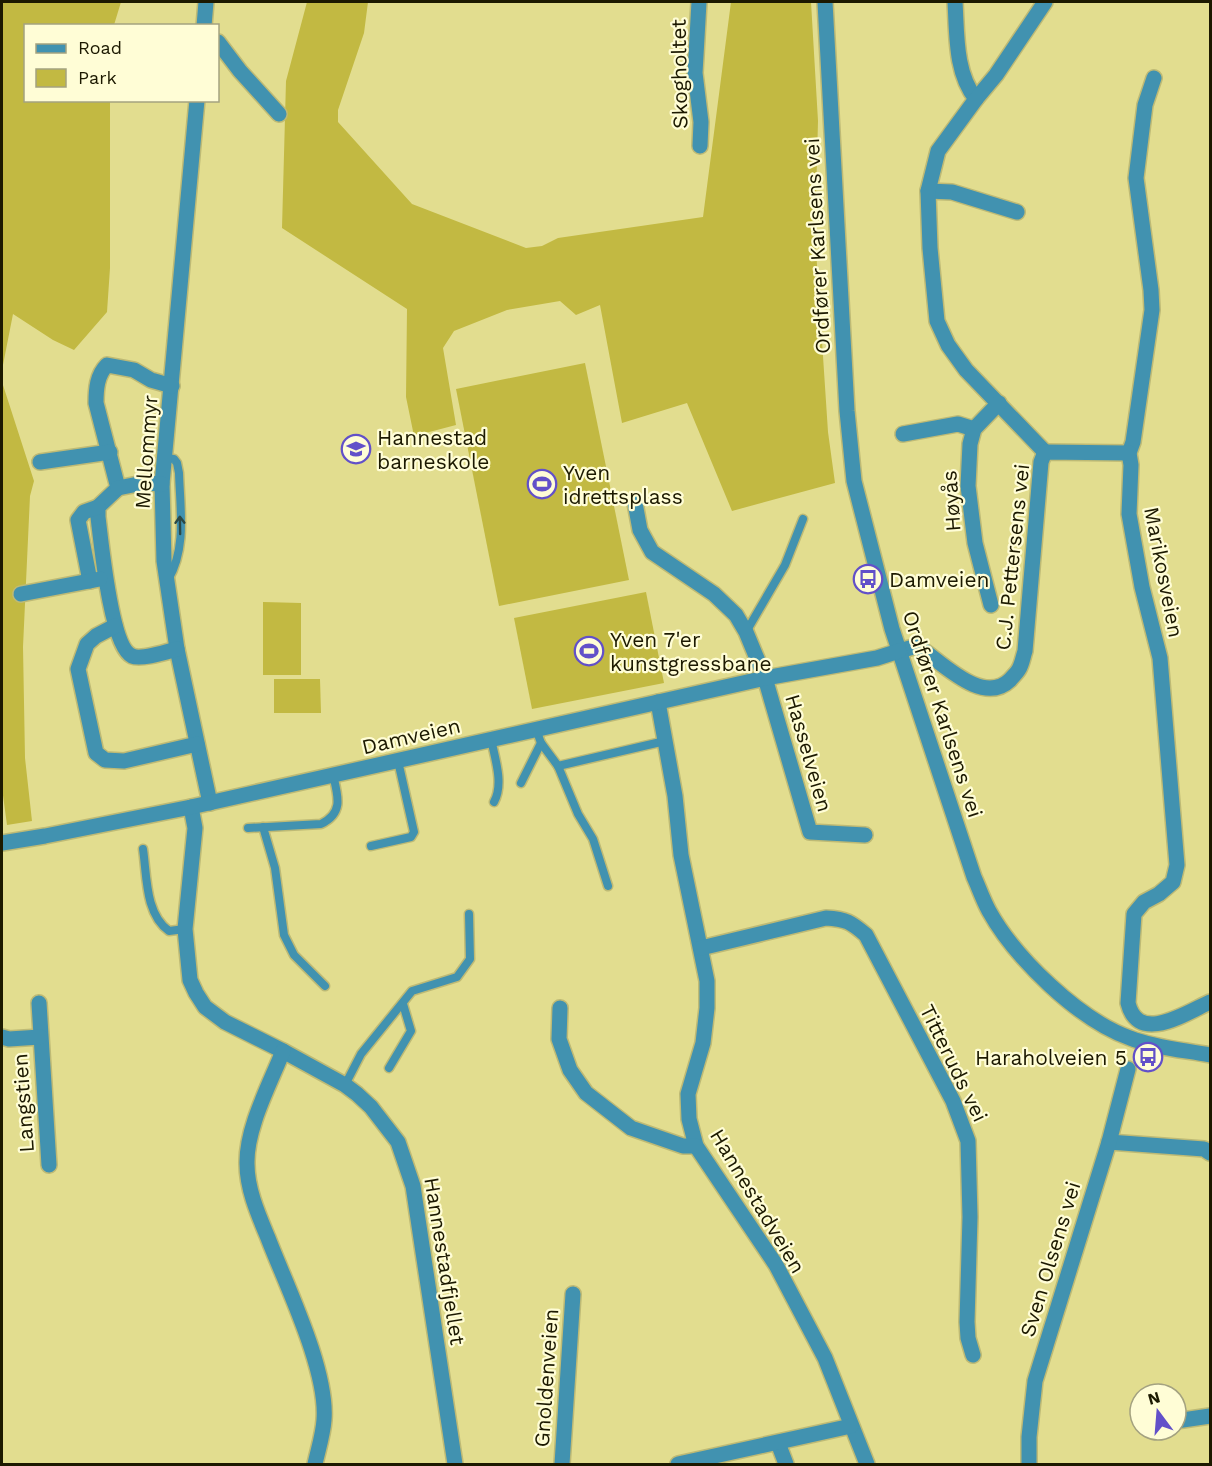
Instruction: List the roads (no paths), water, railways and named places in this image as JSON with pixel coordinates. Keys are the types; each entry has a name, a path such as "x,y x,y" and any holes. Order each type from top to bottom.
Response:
{"street":[{"path":"204,24 206,2"},
{"name":"Skogholtet","path":"699,2 695,73 701,122 700,146"},
{"name":"Ordfører Karlsens vei","path":"825,2 847,411 854,481 899,651 974,877 988,910 1024,960 1057,991 1095,1020 1129,1038 1162,1047 1210,1054"},
{"path":"955,2 958,55 967,88 976,99"},
{"name":"C.J. Pettersens vei","path":"1045,2 996,75 938,151 928,191 930,248 937,321 948,345 966,370 1045,452 1129,453"},
{"path":"219,43 240,71 279,114"},
{"name":"Marikosveien","path":"1154,78 1145,105 1136,178 1152,309 1133,442 1129,453 1131,465 1129,514 1142,587 1160,658 1177,865 1173,882 1144,903 1134,914 1128,1003 1130,1013 1136,1020 1161,1024 1210,1002"},
{"name":"Mellommyr","path":"197,102 162,484 164,561 177,649 210,802"},
{"path":"928,191 951,192 1017,212"},
{"path":"117,488 110,452 96,403 96,390 102,370 107,365 134,370 151,380 172,386"},
{"path":"903,434 958,424 975,429 999,403"},
{"name":"Høyås","path":"975,429 970,444 968,486 975,543 992,605"},
{"path":"40,462 110,452"},
{"name":"C.J. Pettersens vei","path":"899,651 917,646 969,684 986,688 999,687 1019,670 1025,651 1041,462 1045,452"},
{"path":"90,581 78,520 84,512 99,507 117,488 143,483 162,484"},
{"name":"Hasselveien","path":"635,503 640,530 652,552 714,594 736,615 746,632 765,678 810,832 865,835"},
{"path":"99,507 98,517 105,578 115,626 125,651 132,656 141,657 177,649"},
{"path":"21,594 105,578"},
{"path":"115,626 96,636 87,645 78,669 94,742 100,758 124,761 197,744"},
{"name":"Damveien","path":"2,843 190,807 491,740 539,736 658,702 765,678 877,658 899,651"},
{"name":"Hannestadveien","path":"658,702 675,796 681,855 707,981 703,1043 688,1094 689,1119 696,1146 776,1265 825,1358 867,1464"},
{"name":"Hannestadfjellet","path":"190,807 195,828 185,929 190,980 205,1007 225,1023 345,1085 371,1107 386,1126 398,1142 409,1169 454,1464"},
{"name":"Titteruds vei","path":"701,948 826,918 842,919 852,923 866,936 953,1101 968,1141 970,1217 967,1323 973,1355"},
{"name":"Langstien","path":"39,1003 49,1165"},
{"path":"560,1008 559,1039 570,1070 586,1093 631,1128 683,1146 696,1146"},
{"name":"Langstien","path":"2,1037 9,1039 40,1037"},
{"path":"283,1051 249,1143 248,1178 255,1204 310,1346 323,1395 324,1420 315,1464"},
{"name":"Sven Olsens vei","path":"1029,1464 1029,1437 1035,1381 1109,1142 1128,1070"},
{"path":"1109,1142 1204,1149 1210,1153"},
{"name":"Gnoldenveien","path":"562,1464 573,1294"},
{"path":"1188,1419 1210,1416"},
{"path":"678,1464 851,1426"},
{"path":"778,1443 786,1464"}],"lane":[{"path":"164,458 174,459 179,473 180,547 176,566 168,580"},
{"path":"746,632 782,570 803,519"},
{"path":"539,736 558,766 578,814 593,839 608,886"},
{"path":"521,783 539,736"},
{"path":"491,740 499,784 499,794 494,802"},
{"path":"558,766 665,741"},
{"path":"371,846 411,837 414,832 398,761"},
{"path":"248,828 321,824 331,819 337,806 338,794 333,775"},
{"path":"263,827 275,868 284,935 294,955 325,986"},
{"path":"143,849 150,900 156,917 161,925 170,931 185,929"},
{"path":"345,1085 361,1054 412,991 457,977 470,959 469,914"},
{"path":"389,1068 411,1031 403,1004"}],"place":[{"name":"Hannestad barneskole","path":"356,449"},
{"name":"Yven idrettsplass","path":"542,484"},
{"name":"Damveien","path":"868,579"},
{"name":"Yven 7'er kunstgressbane","path":"589,651"},
{"name":"Haraholveien 5","path":"1148,1057"}]}
